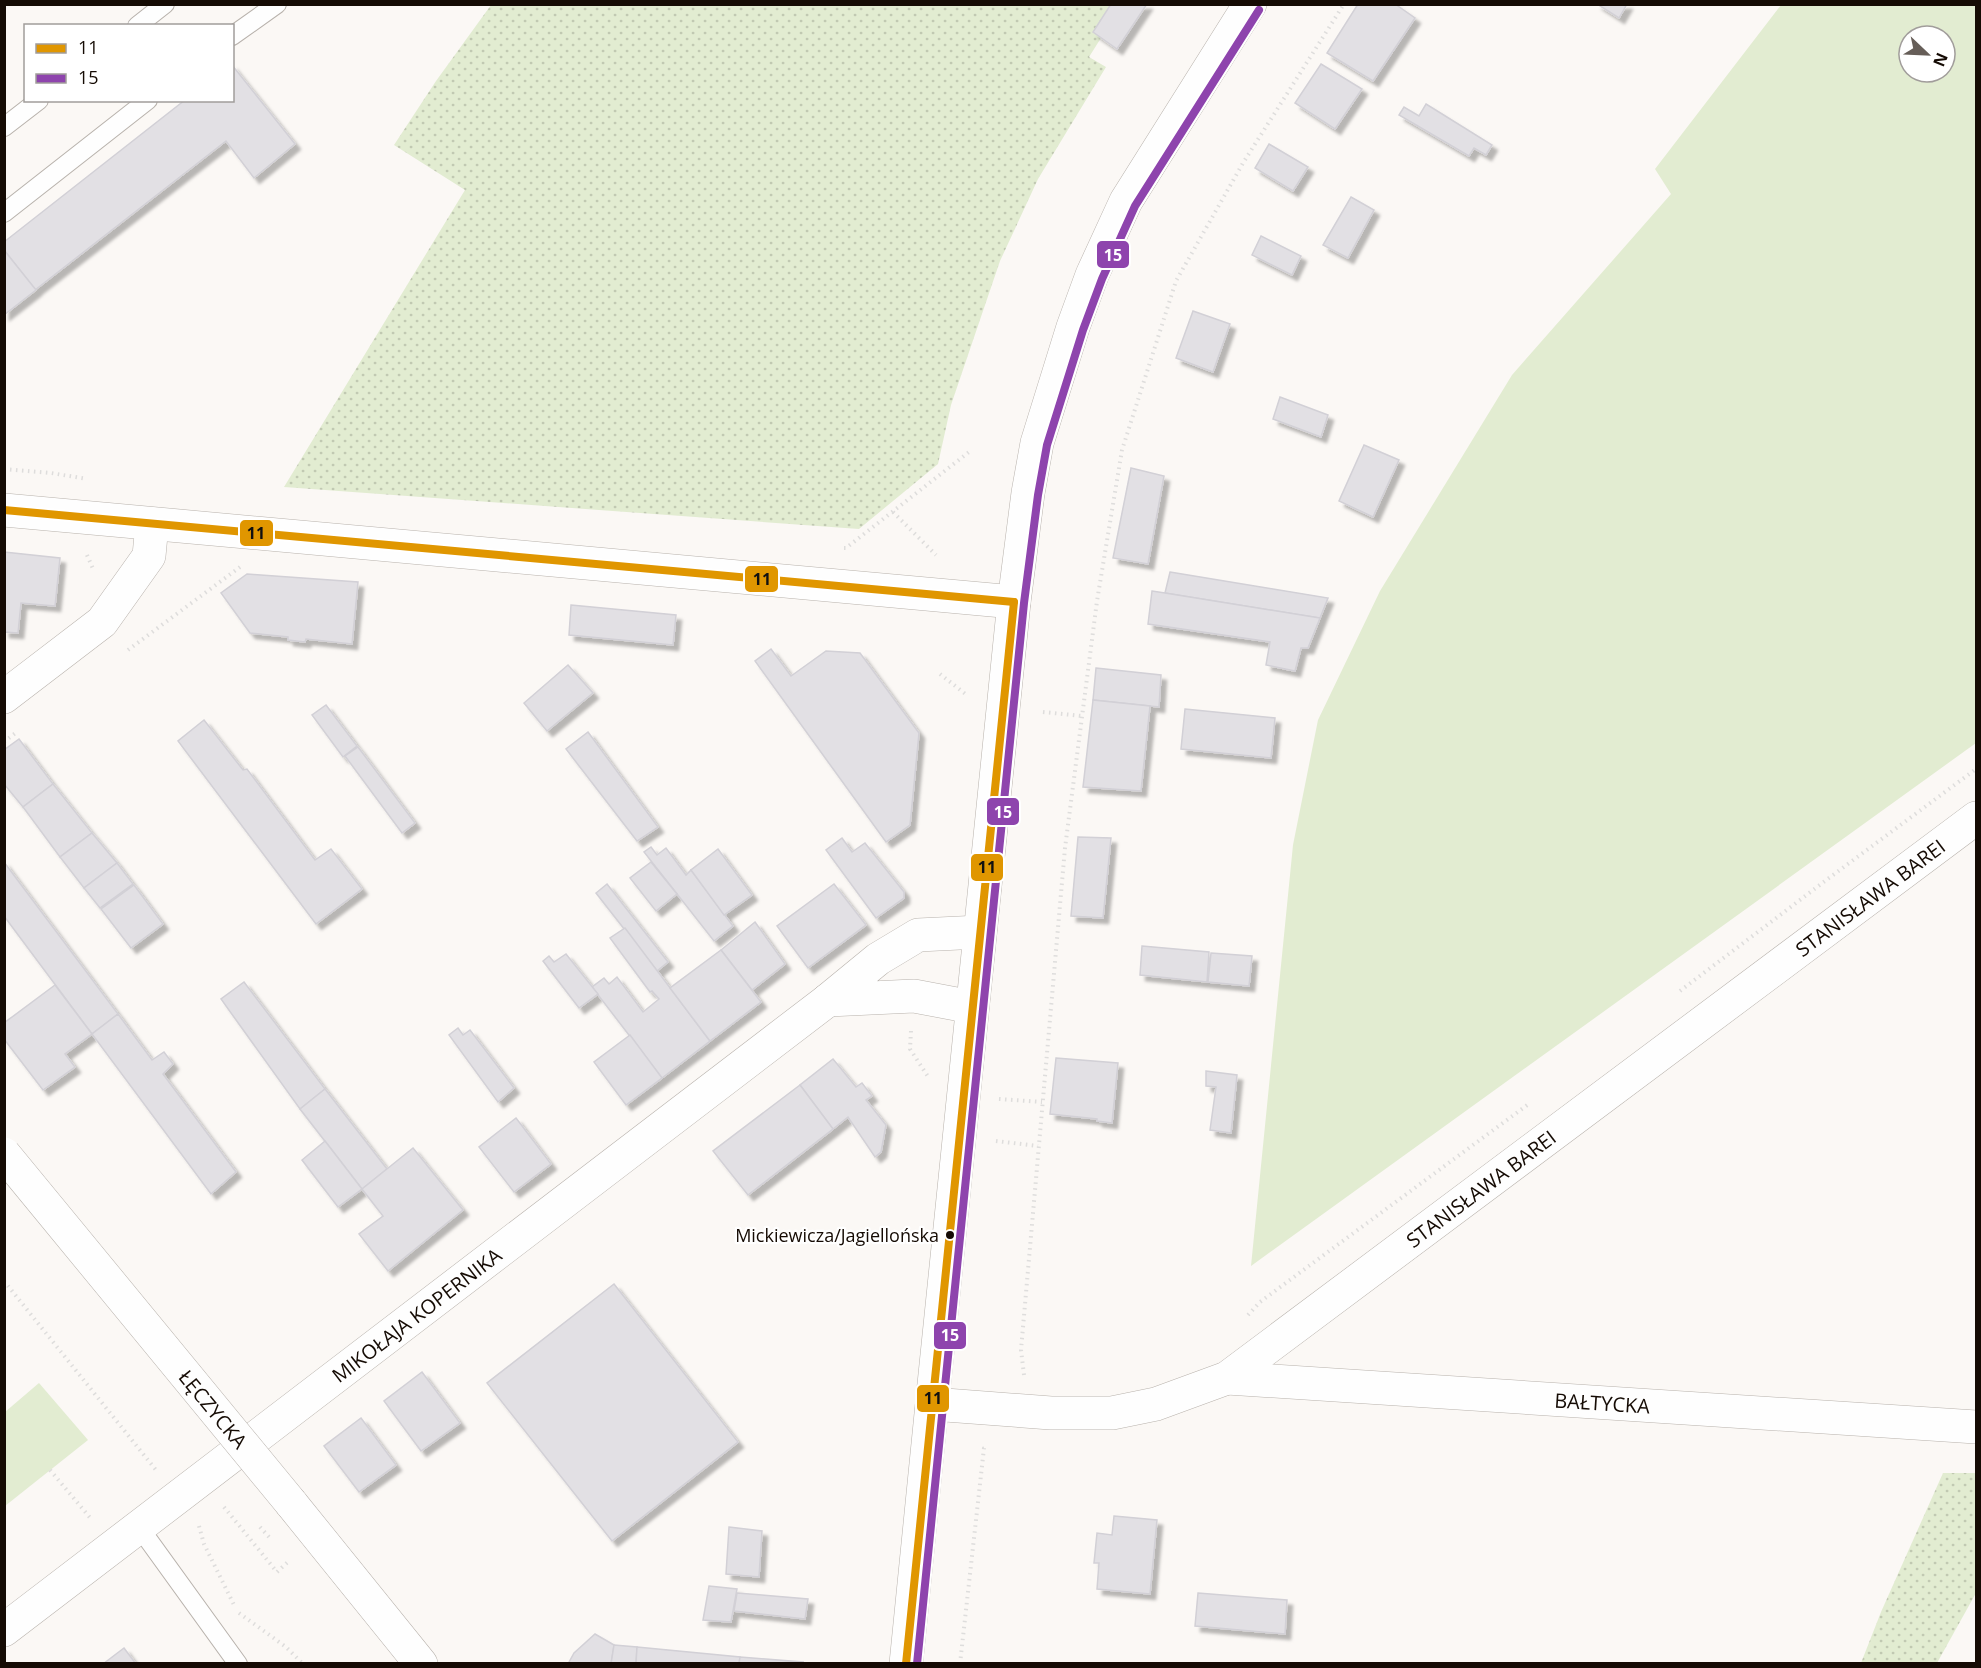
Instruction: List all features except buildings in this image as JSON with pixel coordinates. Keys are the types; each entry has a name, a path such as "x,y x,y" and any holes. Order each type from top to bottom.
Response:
{"street":[{"path":"906,1664 1014,602 1037,443 1073,327 1092,276 1126,201 1250,4"},
{"path":"4,510 1014,602"},
{"path":"4,697 102,622 149,556 152,524"},
{"name":"STANISŁAWA BAREI","path":"932,1404 1026,1411 1112,1413 1156,1404 1227,1378 1977,818"},
{"name":"MIKOŁAJA KOPERNIKA","path":"4,1630 828,1000 878,958 918,935 980,932"},
{"path":"828,1000 914,996 972,1007"},
{"name":"ŁĘCZYCKA","path":"4,1154 421,1664"},
{"name":"BAŁTYCKA","path":"1227,1378 1977,1427"}],"lane":[{"path":"140,24 165,4"},
{"path":"234,35 277,4"},
{"path":"4,127 36,102"},
{"path":"4,213 145,102"},
{"path":"139,1527 238,1664"}],"path":[{"path":"1026,1411 1021,1350 1065,848 1097,601 1122,450 1176,281 1243,163 1344,4"},
{"path":"835,547 846,548 969,452"},
{"path":"4,469 51,473"},
{"path":"893,512 936,555"},
{"path":"940,674 974,700"},
{"path":"1043,712 1082,716"},
{"path":"1671,997 1977,769"},
{"path":"1244,1319 1260,1302 1539,1097"},
{"path":"989,1140 1038,1146"},
{"path":"4,1281 162,1478"},
{"path":"960,1664 984,1448 994,1443"},
{"path":"50,1470 98,1526"},
{"path":"224,1506 277,1572 289,1561"},
{"path":"199,1525 204,1544 240,1614 286,1647 303,1664"}],"green space":[{"path":"491,5 1111,5 1101,38 1089,57 1106,67 1038,179 1000,261 951,405 938,464 859,529 284,487 465,190 394,145 436,81"},
{"path":"1781,5 1976,5 1976,743 1251,1266 1293,845 1318,720 1380,591 1512,375 1671,194 1655,169"},
{"path":"39,1383 88,1440 5,1506 5,1412"},
{"path":"1943,1473 1976,1473 1976,1593 1937,1663 1861,1663 1881,1612"}],"transit line":[{"name":"15","path":"917,1664 1024,603 1047,445 1083,330 1102,279 1135,206 1259,10"},
{"name":"11","path":"4,510 1014,602"},
{"name":"11","path":"906,1664 1014,602"}],"place":[{"name":"Mickiewicza/Jagiellońska","path":"950,1235"}]}
